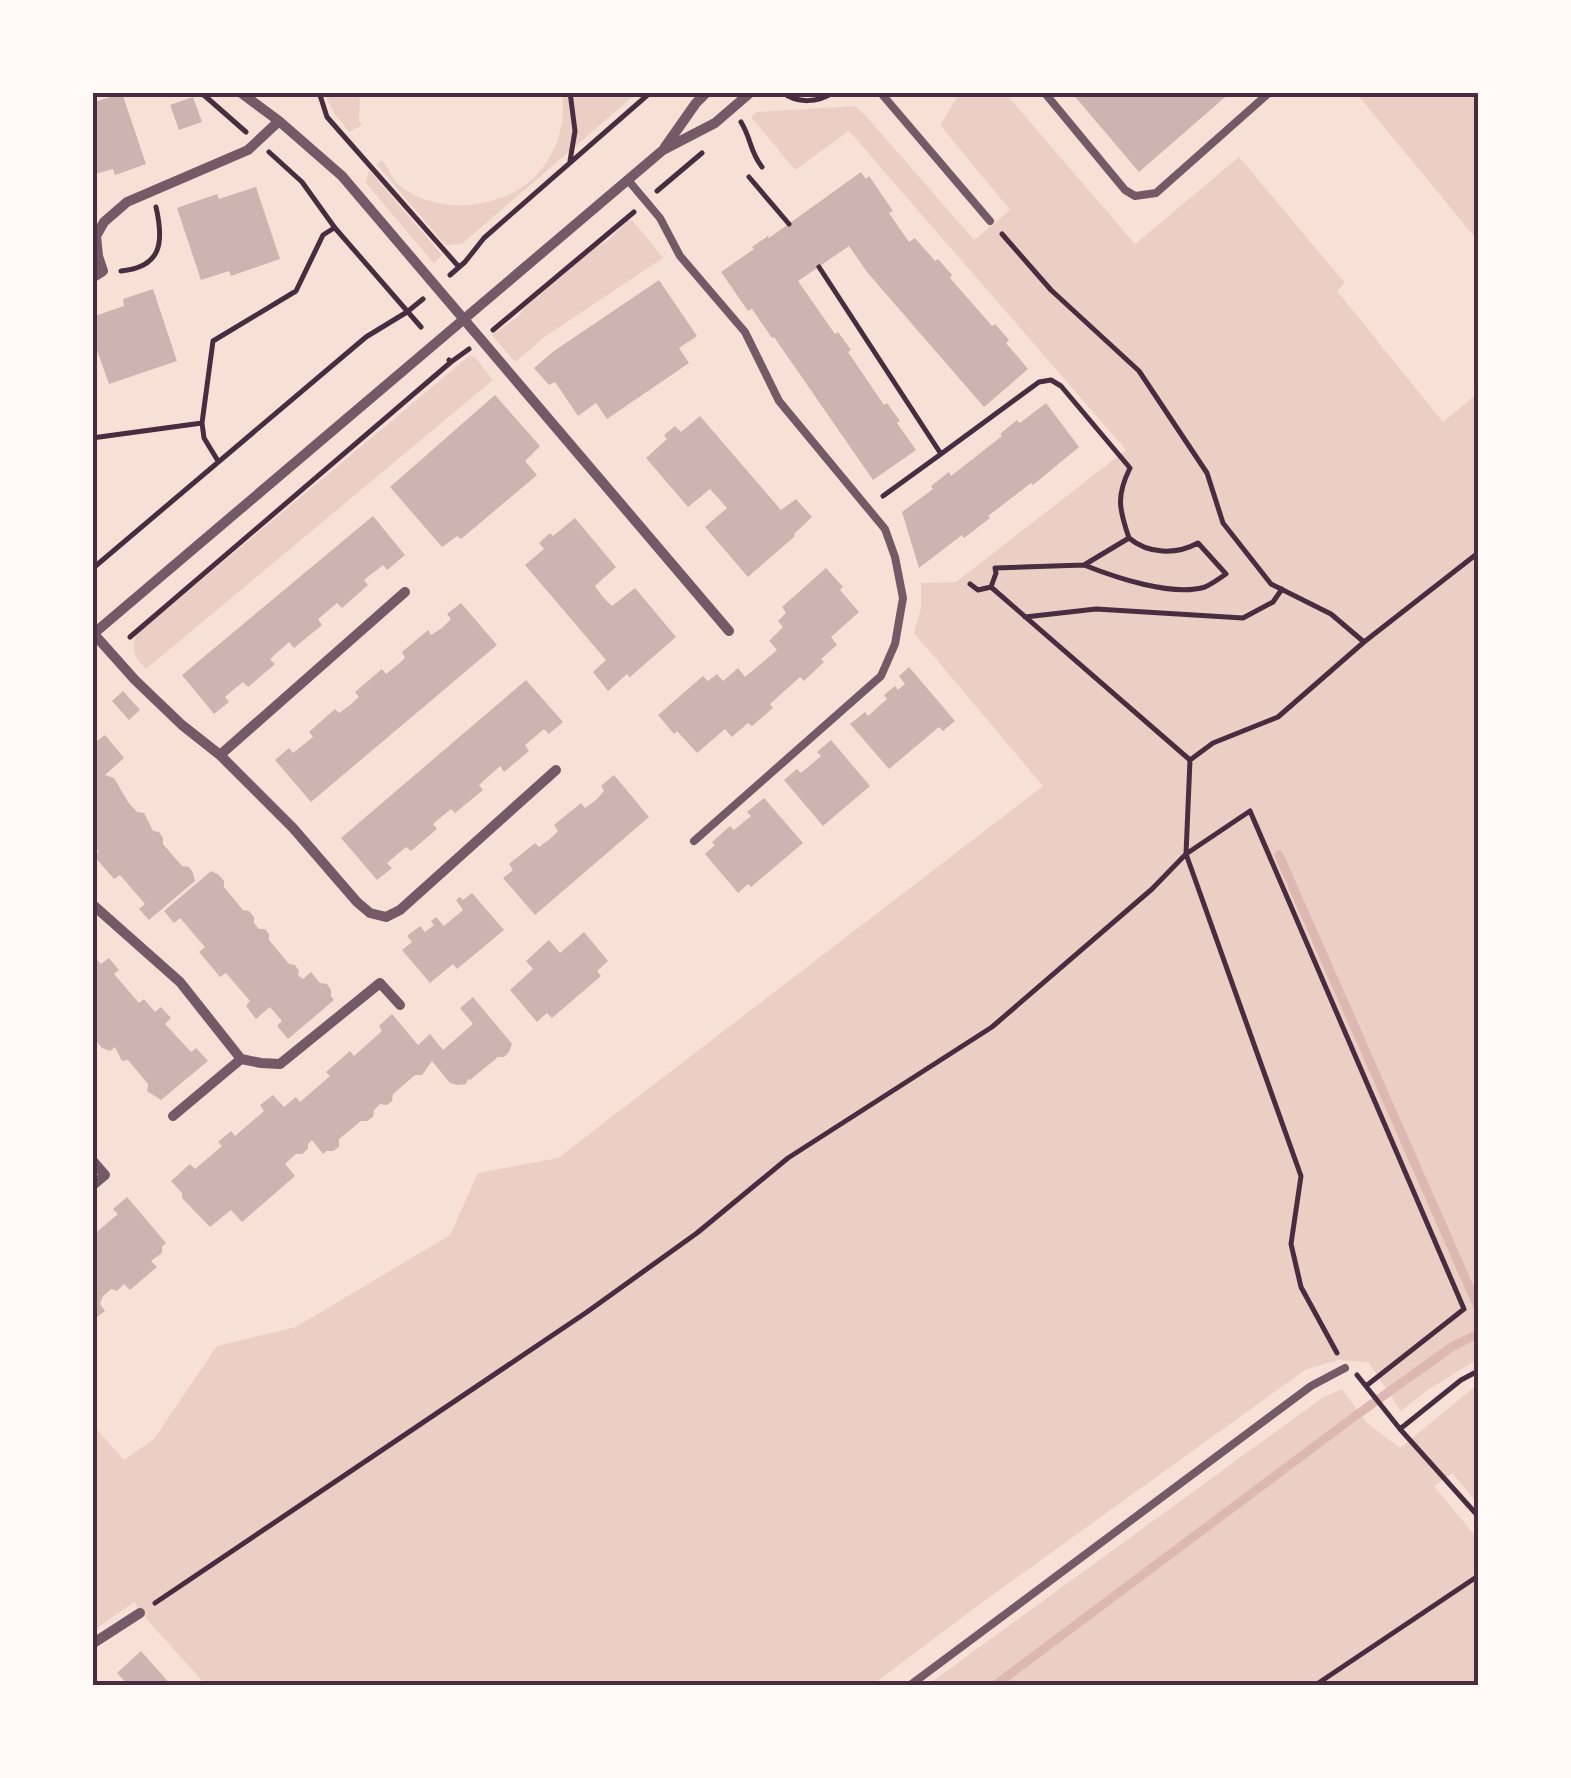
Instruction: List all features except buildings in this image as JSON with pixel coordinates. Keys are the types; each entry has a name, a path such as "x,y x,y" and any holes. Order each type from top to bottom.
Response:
{"street":[{"path":"240,92 342,176 729,631"},
{"path":"663,150 707,92"},
{"path":"556,770 400,910 386,917 370,913 293,828 220,755 182,725 93,634 663,150 715,123 751,92"},
{"path":"92,278 103,271 96,236 116,210 152,190 248,150 279,121"},
{"path":"220,755 406,592"},
{"path":"92,904 180,982 241,1058 280,1064 380,983 400,1005"},
{"path":"173,1116 241,1058"},
{"path":"92,1160 106,1175 92,1186"},
{"path":"92,1644 140,1613"}],"lane":[{"path":"880,92 990,221"},
{"path":"1044,92 1125,190 1135,196 1156,194 1270,92"},
{"path":"628,180 660,218 680,256 745,332 779,401 885,529 903,598 896,644 881,676 694,841"},
{"path":"909,1686 1311,1386 1345,1368"}],"path":[{"path":"198,92 302,182 335,228 421,327"},
{"path":"318,92 327,116 459,267"},
{"path":"570,92 575,131 570,164"},
{"path":"446,278 484,238 651,92"},
{"path":"782,92 796,101 822,99 834,92"},
{"path":"740,119 750,137 750,152 762,166"},
{"path":"130,637 450,361 482,340 713,143"},
{"path":"749,177 789,224"},
{"path":"103,271 131,270 152,260 158,250 160,228 152,190"},
{"path":"990,221 1051,290 1139,371 1207,473 1223,523 1271,584 1331,614 1364,642"},
{"path":"218,461 204,438 202,423 213,341 296,291 324,236 335,228"},
{"path":"819,267 941,454"},
{"path":"92,568 366,337 424,298"},
{"path":"883,496 1039,382 1050,380 1061,386 1130,468 1120,489 1121,514 1129,538 1142,549 1172,551 1198,543 1226,574 1205,587 1161,587 1120,579 1084,565 995,568 992,586"},
{"path":"92,438 202,423"},
{"path":"1084,565 1129,538"},
{"path":"1190,760 1213,743 1278,717 1364,642 1478,553"},
{"path":"970,584 978,590 992,586"},
{"path":"992,586 1190,760"},
{"path":"1024,617 1096,609 1242,618 1274,602 1282,589"},
{"path":"1190,760 1186,854 1301,1176 1291,1244 1301,1287 1345,1368"},
{"path":"140,1613 587,1312 697,1234 788,1158 992,1027 1152,889 1186,854 1250,811 1464,1308 1366,1386"},
{"path":"1400,1430 1461,1380 1478,1371"},
{"path":"1357,1375 1400,1430 1478,1516"},
{"path":"1314,1686 1478,1576"}],"shaded area":[{"path":"324,93 360,93 362,125 349,132"},
{"path":"562,93 637,93 462,244 446,245 377,165 382,160 400,186 435,202 455,205 495,200 530,181 549,159 560,132"},
{"path":"960,93 1005,93 1135,244 1239,157 1345,283 1337,291 1443,422 1478,393 1478,1359 1401,1411 1368,1362 1338,1360 1305,1370 872,1685 206,1685 134,1602 93,1631 92,1424 124,1460 154,1439 217,1346 296,1327 450,1235 478,1173 558,1158 1043,786 914,633 921,608 921,583 956,582 1126,450 849,131 795,170 751,117 756,112 855,106 974,240 1010,210 940,125"},
{"path":"1356,93 1478,93 1478,241"},
{"path":"369,170 442,255 434,264 366,183"},
{"path":"628,220 633,221 663,258 546,336 515,362 492,335"},
{"path":"469,356 475,357 493,380 146,669 135,653 137,634"},
{"path":"1478,1384 1478,1504 1452,1473 1434,1486 1478,1539 1478,1685 926,1686 1322,1398 1342,1389 1367,1423 1400,1448"}],"waterway":[{"path":"1279,855 1478,1307"},
{"path":"994,1686 1351,1419 1453,1346 1478,1334"}]}
